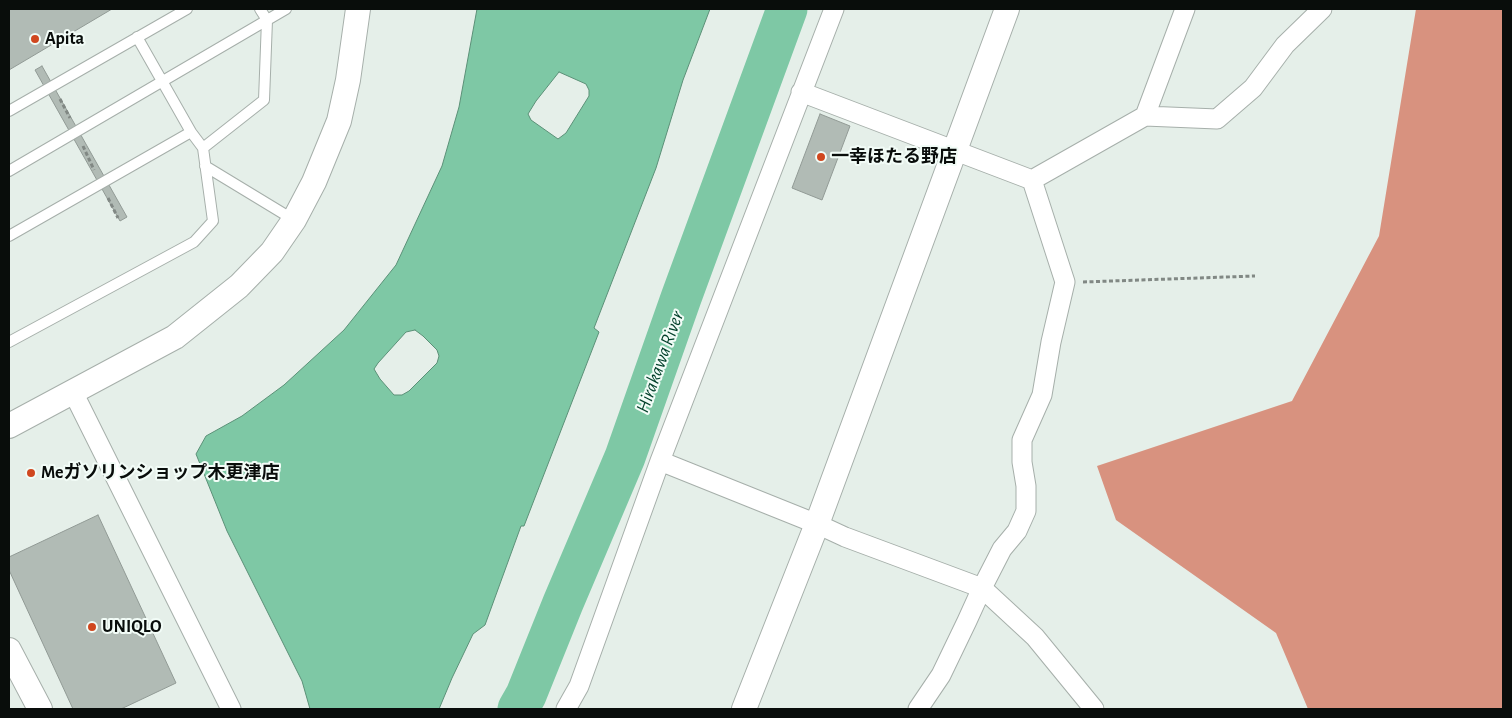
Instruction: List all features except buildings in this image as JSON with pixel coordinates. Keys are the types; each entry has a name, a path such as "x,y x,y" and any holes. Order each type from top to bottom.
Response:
{"street":[{"path":"9,426 175,337 239,286 272,252 294,220 314,182 339,121 348,80 358,9"},
{"path":"566,709 579,686 660,461 834,9"},
{"path":"744,709 817,524 1007,9"},
{"path":"1145,116 1185,9"},
{"path":"1032,180 1145,116 1217,119 1253,88 1285,45 1322,9"},
{"path":"802,92 1032,180"},
{"path":"918,709 941,675 1002,549 1017,531 1026,511 1022,440 1042,395 1065,282 1032,180"},
{"path":"73,392 231,709"},
{"path":"660,461 845,537 982,588 1035,637 1094,709"},
{"path":"9,650 40,709"}],"lane":[{"path":"9,111 187,9"},
{"path":"202,148 264,100 267,20 260,9"},
{"path":"9,171 286,9"},
{"path":"9,342 194,242 213,221 202,148 137,37"},
{"path":"9,236 191,132"},
{"path":"205,166 294,220"}],"path":[{"path":"1065,282 1255,276"}],"shaded area":[{"path":"477,9 710,9 683,80 656,168 594,328 599,332 524,526 521,526 485,625 473,634 439,709 310,709 302,681 227,531 196,454 206,436 242,416 284,385 344,330 396,265 442,166 459,107","holes":["559,72 586,84 589,96 566,133 558,139 531,120 528,114","415,330 437,350 439,356 437,363 409,391 402,395 394,395 374,369 406,332"]},
{"path":"1416,9 1503,9 1503,709 1308,709 1276,633 1116,520 1097,466 1292,401 1379,236"}],"waterway":[{"name":"Hirakawa River","path":"518,709 526,695 625,457 787,9"}],"place":[{"name":"Apita","path":"35,39"},
{"name":"一幸ほたる野店","path":"821,157"},
{"name":"Meガソリンショップ木更津店","path":"31,473"},
{"name":"UNIQLO","path":"92,627"}]}
